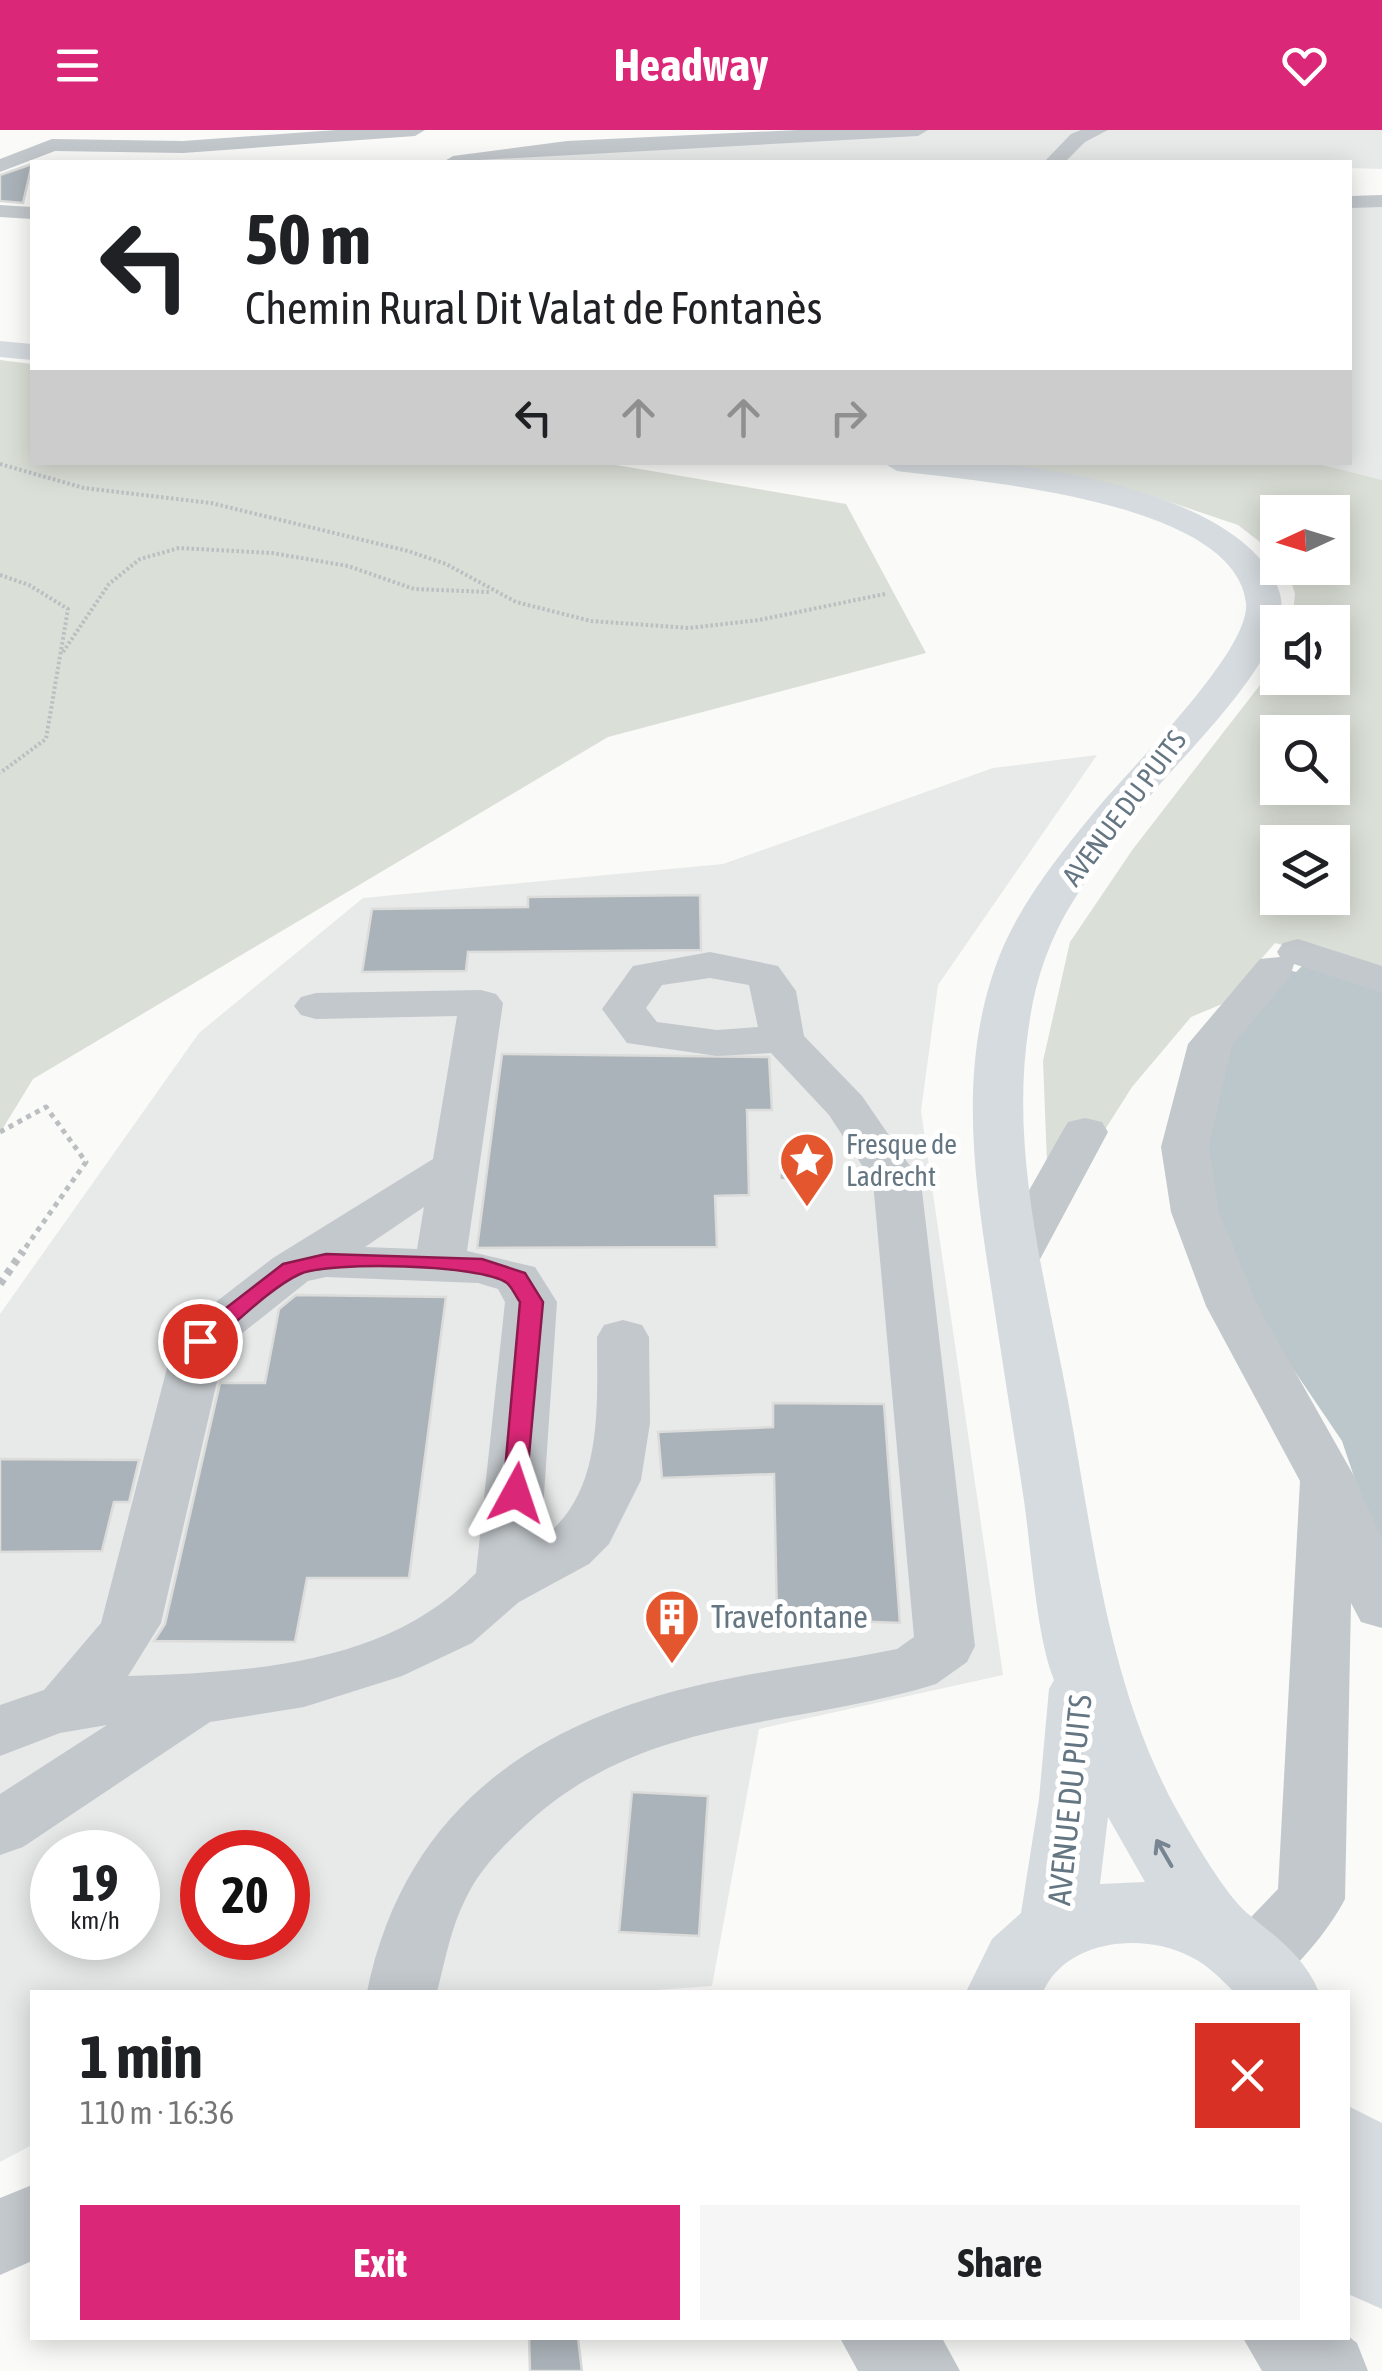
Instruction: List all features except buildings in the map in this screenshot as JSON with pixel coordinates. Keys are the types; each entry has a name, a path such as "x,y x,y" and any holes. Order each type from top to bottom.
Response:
{"main road":[{"path":"0,347 30,350"},
{"name":"AVENUE DU PUITS","path":"920,465 1072,485 1168,513 1242,558 1261,586 1263,619 1238,664 1090,845 1026,946 996,1070 997,1156 1084,1671 1148,1826 1251,1962"},
{"name":"AVENUE DU PUITS","path":"1056,1929 1076,1800 1084,1671"},
{"path":"1001,1990 1022,1959 1056,1929 1097,1914 1139,1911 1169,1915 1251,1962"},
{"path":"1350,2146 1382,2185"},
{"path":"1350,2246 1382,2268"}],"street":[{"path":"0,166 43,136 180,139 416,130"},
{"path":"1056,160 1078,138 1098,130"},
{"path":"467,160 553,148 724,145 920,134"},
{"path":"850,135 866,146 874,160"},
{"path":"1352,188 1382,188"},
{"path":"1352,202 1382,201"},
{"path":"0,211 30,213"},
{"path":"0,222 30,224"},
{"path":"1382,980 1287,960 1210,1044 1184,1147 1194,1212 1232,1306 1326,1476 1382,1606"},
{"path":"316,1006 481,1003 440,1262"},
{"path":"403,1990 420,1923 445,1873 471,1838 504,1806 580,1752 668,1716 914,1668 946,1646 898,1182 846,1106 782,1039"},
{"path":"1013,1263 1084,1132"},
{"path":"302,1266 456,1165"},
{"path":"65,1708 122,1644 131,1623 200,1341 236,1308 291,1269 326,1261 440,1262 482,1266 516,1278 531,1302 510,1559 498,1587"},
{"path":"0,1731 65,1708 148,1696 271,1691 394,1656 476,1609 498,1587 569,1549 611,1496 624,1405 622,1337"},
{"path":"1251,1962 1311,1900 1326,1476"},
{"path":"0,1828 200,1696"},
{"path":"882,2340 920,2371"},
{"path":"1286,2340 1328,2371"}],"path":[{"path":"0,464 84,488 211,503 408,551 446,564 516,602 591,621 689,628 760,620 884,594"},
{"path":"64,652 108,584 140,558 180,548 272,553 348,566 414,589 495,592"},
{"path":"0,576 29,585 68,609 64,652 46,738 0,772"},
{"path":"0,1132 46,1107 86,1162 0,1284"},
{"path":"784,1163 784,1179"}],"shaded area":[{"path":"873,130 1382,130 1382,169 1352,168 1352,160 474,160"},
{"path":"1352,197 1382,198 1382,480 1323,465 1352,465"},
{"path":"0,360 30,364 30,465 616,465 846,504 926,653 608,737 33,1079 0,1133"},
{"path":"985,465 1323,465 1382,480 1382,973 1275,943 1222,1004 1191,1017 1132,1087 1071,1183 1050,1238 1043,1061 1070,942 1133,849 1260,685 1260,695 1350,695 1350,605 1294,605 1292,585 1350,585 1350,495 1260,495 1260,542 1238,525 1158,498"},
{"path":"1097,755 938,985 921,1111 1003,1675 759,1729 712,1986 657,1990 30,1990 30,2146 0,2162 0,1314 199,1033 363,898 723,864 993,768"},
{"path":"1306,962 1382,986 1382,1560 1342,1441 1237,1286 1201,1159 1222,1050 1289,970 1296,972"}],"place":[{"name":"Fresque de Ladrecht","path":"807,1209"},
{"name":"Travefontane","path":"672,1666"}],"route":[{"path":"200,1341 236,1308 291,1269 326,1261 440,1262 482,1266 516,1278 531,1302 516,1493"}]}
